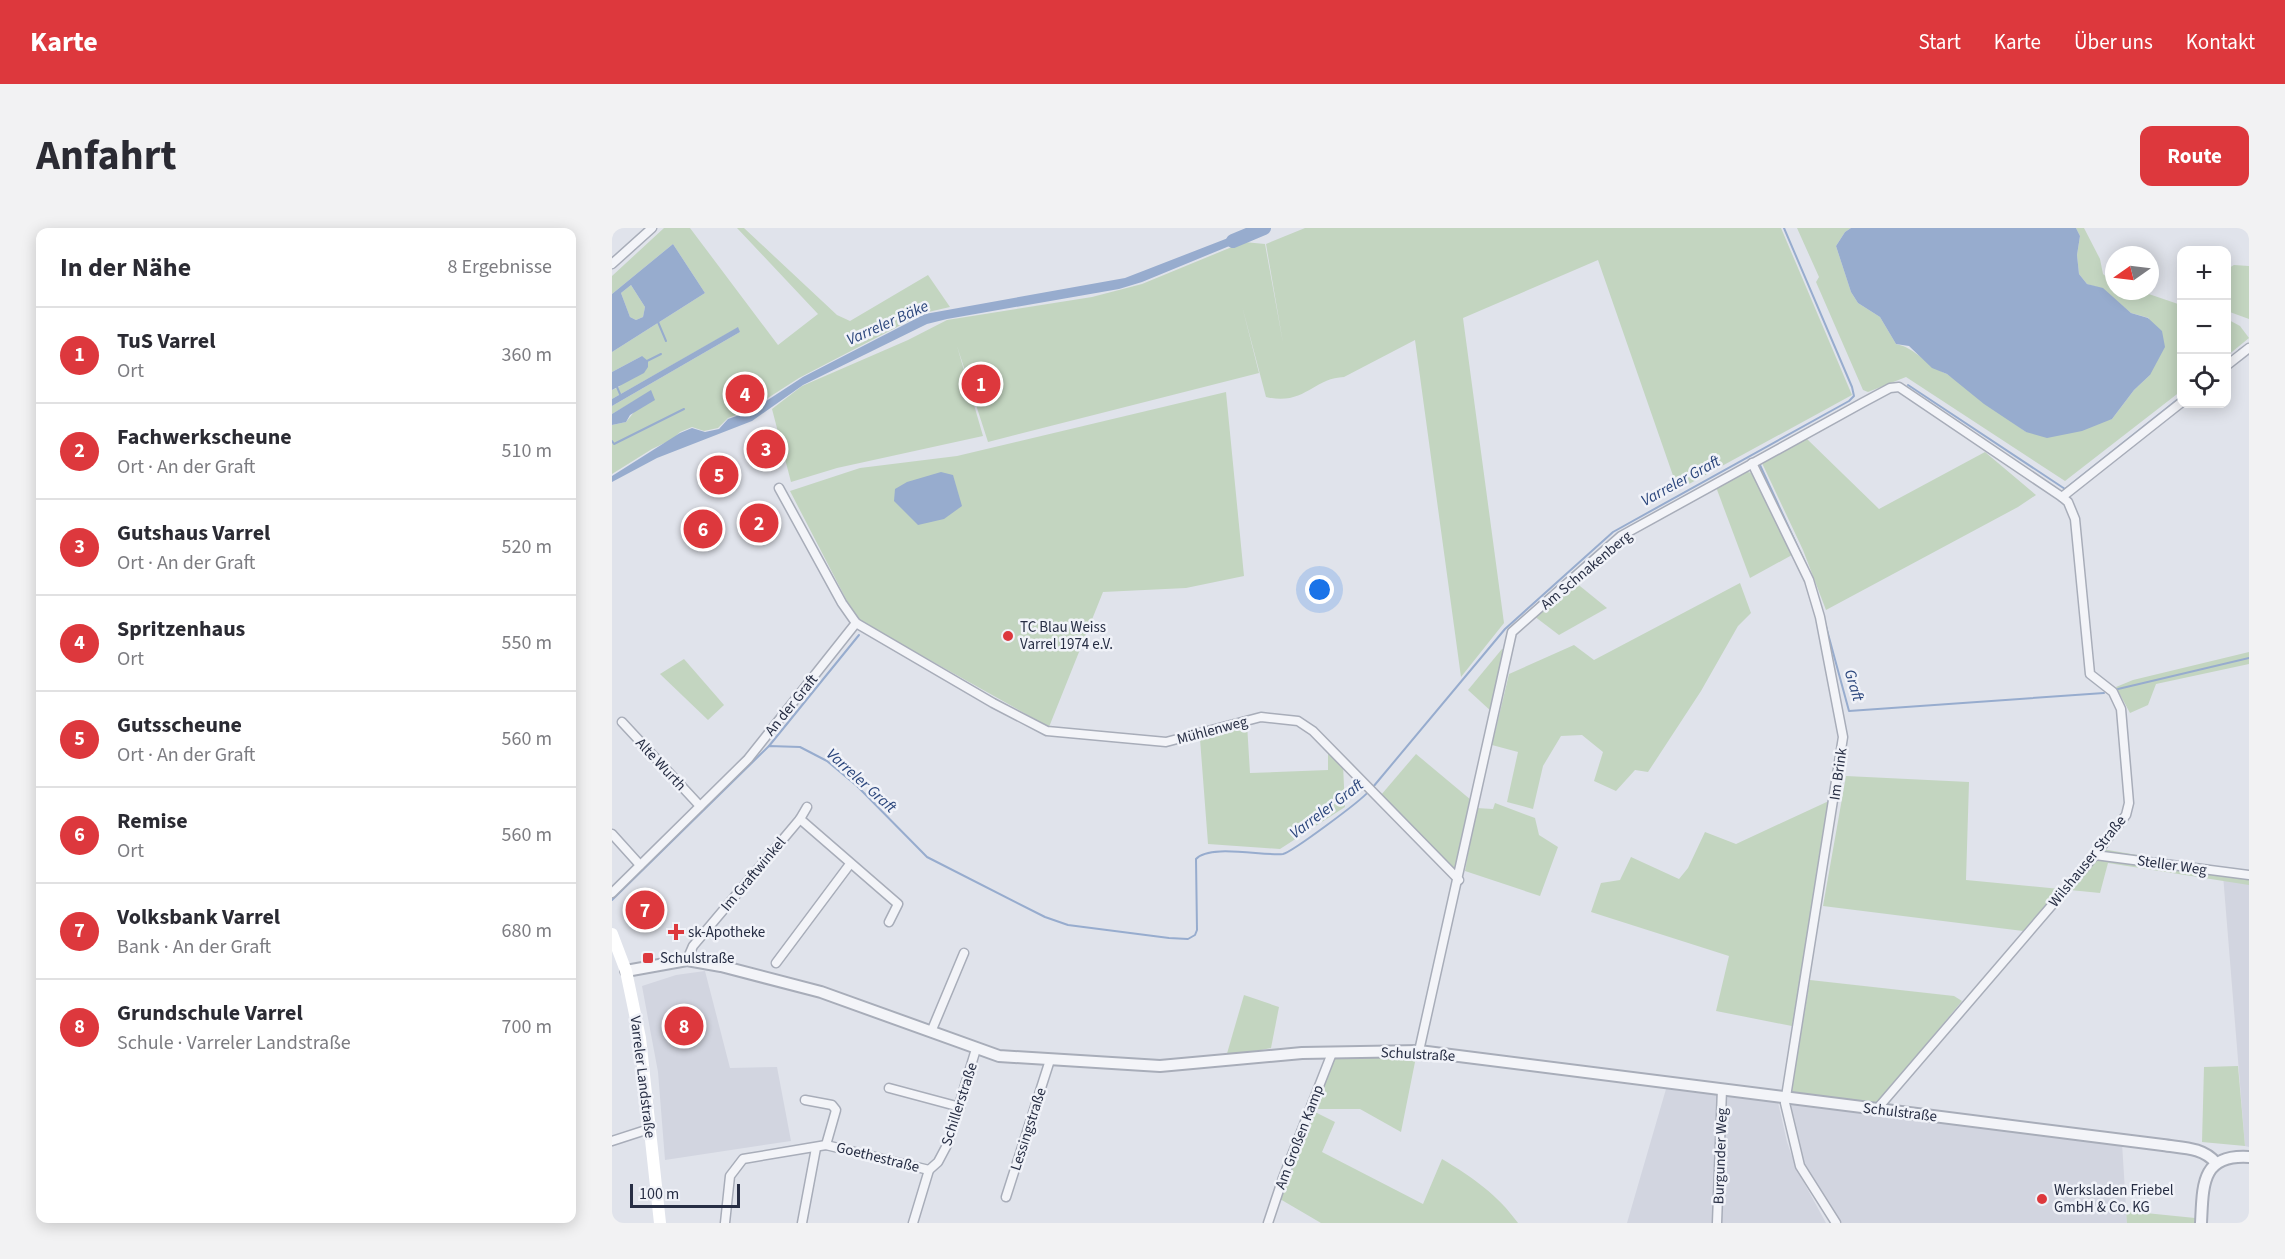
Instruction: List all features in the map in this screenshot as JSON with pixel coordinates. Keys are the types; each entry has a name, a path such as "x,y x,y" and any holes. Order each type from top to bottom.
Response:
{"main road":[{"name":"Varreler Landstraße","path":"612,934 626,971 644,1062 660,1223"}],"street":[{"path":"612,264 652,228"},
{"path":"2231,362 2249,348"},
{"name":"Am Schnakenberg","path":"1419,1051 1512,632 1621,536 1886,390 1899,387 2062,497"},
{"path":"2062,497 2177,405"},
{"name":"Im Brink","path":"1752,463 1809,580 1820,617 1843,737 1785,1103 1800,1166 1836,1223"},
{"path":"779,488 842,603 856,623"},
{"name":"Wilshauser Straße","path":"1877,1109 2095,855 2129,808 2125,734 2118,700 2090,674 2075,519 2068,502 2062,497"},
{"name":"Mühlenweg","path":"856,623 993,703 1047,731 1166,742 1261,717 1282,717 1298,721 1313,731 1458,880"},
{"name":"An der Graft","path":"612,893 748,759 856,623"},
{"name":"Alte Wurth","path":"622,722 700,806"},
{"name":"Im Graftwinkel","path":"687,960 693,946 800,819 807,807"},
{"path":"800,819 898,904 889,922"},
{"path":"612,834 640,865"},
{"name":"Steller Weg","path":"2095,855 2249,875"},
{"path":"776,963 850,864"},
{"path":"931,1032 964,954"},
{"name":"Schulstraße","path":"626,971 687,960 811,989 999,1056 1161,1066 1332,1053 1419,1051 2198,1150 2206,1153 2216,1163"},
{"name":"Schillerstraße","path":"913,1223 929,1170 938,1162 947,1145 976,1049"},
{"name":"Am Großen Kamp","path":"1268,1223 1332,1053"},
{"name":"Lessingstraße","path":"1006,1197 1050,1060"},
{"path":"889,1088 960,1107"},
{"name":"Burgunder Weg","path":"1717,1223 1722,1089"},
{"name":"Goethestraße","path":"804,1100 832,1106 836,1110 826,1145"},
{"path":"612,1141 649,1129"},
{"name":"Goethestraße","path":"725,1223 729,1176 743,1159 826,1145 929,1170"},
{"path":"802,1223 816,1148"},
{"path":"2201,1223 2203,1187 2207,1173 2216,1163 2226,1158 2249,1157"}],"shaded area":[{"path":"2223,875 2249,879 2249,1147 2245,1146"},
{"path":"705,971 730,1068 777,1067 791,1141 665,1160 658,1072 642,986 676,975"},
{"path":"1666,1089 1778,1102 1787,1142 1796,1168 1826,1223 1627,1223"},
{"path":"1789,1101 2122,1143 2127,1223 1842,1223 1803,1168"}],"green space":[{"path":"664,228 690,228 778,345 818,314 737,228 744,228 837,315 850,321 928,275 950,307 924,313 799,378 749,410 728,418 718,428 704,431 692,427 680,432 673,439 612,474 612,425 626,422 651,391 612,414 612,406 740,332 737,328 612,399 612,390 619,387 642,356 612,372 612,352 705,293 673,244 612,294 612,276"},
{"path":"1305,228 1781,228 1852,395 1678,490 1598,260 1463,318 1504,623 1461,677 1415,340 1344,377 1324,382 1300,395 1279,399 1266,397 1242,306 1259,373 988,442 957,346 983,436 837,468 791,482 772,409 802,386 908,340 947,320 1092,297 1142,284 1244,242 1265,244 1283,343 1266,244"},
{"path":"1797,228 1851,228 1845,232 1836,246 1851,292 1858,303 1880,317 1896,344 1910,349 1947,374 2026,432 2112,419 2134,390 2150,375 2149,318 2131,313 2116,300 2159,300 2159,297 2177,304 2177,394 2065,481 1906,377 1868,392 1863,390 1816,282 1819,277"},
{"path":"2076,228 2084,228 2100,259 2105,291 2087,284 2079,274 2077,255 2080,236"},
{"path":"2249,266 2249,319 2231,312 2231,267"},
{"path":"631,285 645,307 643,317 636,320 630,317 621,293"},
{"path":"2231,321 2240,326 2249,338 2231,353"},
{"path":"1226,392 1244,576 1186,588 1103,592 1049,727 860,621 847,601 790,491 860,468 957,456"},
{"path":"1807,439 1879,509 1985,452 2036,495 2018,507 1826,610 1803,550 1762,463"},
{"path":"1744,471 1752,473 1792,555 1750,578 1716,487"},
{"path":"1575,582 1607,608 1559,635 1534,616"},
{"path":"1740,583 1751,613 1738,626 1701,691 1648,772 1635,770 1616,791 1594,781 1603,752 1582,735 1561,736 1543,766 1533,809 1507,802 1518,752 1492,745 1509,674 1574,645 1594,660"},
{"path":"1502,649 1505,650 1492,712 1468,690"},
{"path":"2249,652 2249,664 2156,684 2148,705 2130,713 2116,687 2133,680"},
{"path":"684,659 724,705 708,720 660,674"},
{"path":"1247,724 1250,773 1328,770 1328,748 1343,765 1345,807 1280,849 1208,844 1200,739"},
{"path":"1416,754 1471,800 1455,875 1381,795"},
{"path":"1846,776 1969,782 1966,880 2060,889 2023,931 1823,906"},
{"path":"1831,800 1792,1026 1716,1011 1729,956 1591,912 1601,883 1620,880 1631,857 1679,879 1688,868 1705,832 1736,844"},
{"path":"1495,803 1535,818 1539,835 1558,847 1540,896 1465,871 1476,808 1493,809"},
{"path":"2102,849 2249,874 2249,885 2108,863 2100,893 2070,890"},
{"path":"1810,980 1954,996 1962,1001 1877,1104 1790,1094"},
{"path":"1244,995 1279,1007 1271,1048 1226,1057"},
{"path":"1334,1055 1416,1057 1401,1132 1360,1109 1313,1109"},
{"path":"2238,1066 2245,1146 2202,1142 2204,1067"},
{"path":"1315,1112 1335,1122 1322,1152 1423,1204 1442,1159 1483,1187 1518,1223 1321,1223 1280,1199"},
{"path":"2126,1211 2195,1218 2194,1223 2127,1223"}],"water":[{"path":"1851,228 2076,228 2080,236 2077,255 2079,274 2087,284 2105,290 2105,300 2116,300 2131,313 2148,318 2162,331 2165,347 2150,375 2134,390 2112,419 2082,431 2047,438 2026,432 1984,404 1947,374 1932,368 1909,346 1896,344 1880,317 1858,303 1851,292 1836,246 1845,232"},
{"path":"1241,233 1248,235 1244,240 1142,282 1119,289 927,324 803,385 752,421 657,458 612,482 612,476 680,433 692,428 705,432 719,429 728,419 751,411 803,377 925,314 1125,278"},
{"path":"673,244 705,293 612,352 612,294","holes":["631,285 645,307 643,317 636,320 630,317 621,293"]},
{"path":"738,327 740,332 612,406 612,399"},
{"path":"642,356 648,361 648,367 644,373 612,390 612,372"},
{"path":"651,390 655,400 630,415 626,422 612,425 612,414"},
{"path":"941,472 953,475 962,506 944,519 918,525 894,501 895,489 907,482"}],"waterway":[{"name":"Varreler Bäke","path":"1233,241 1264,228"},
{"name":"Varreler Graft","path":"1373,787 1505,629 1613,532 1849,401 1854,396 1784,228"},
{"path":"658,322 666,341"},
{"path":"2239,350 2247,345"},
{"path":"645,362 661,354"},
{"path":"1908,385 2065,489 2177,400"},
{"path":"617,387 620,394"},
{"path":"612,441 614,444 684,409"},
{"name":"Graft","path":"1759,463 1807,567"},
{"name":"Graft","path":"1818,597 1849,711 2104,693"},
{"path":"769,746 859,635"},
{"path":"2118,689 2249,658"},
{"name":"Varreler Graft","path":"612,900 769,746 800,747 827,761 857,786 927,857 1045,917 1068,925 1169,938 1188,939 1195,935 1197,930 1196,859 1212,852 1224,851 1283,854 1326,826 1369,791"}],"place":[{"name":"TuS Varrel","path":"981,384"},
{"name":"Spritzenhaus","path":"745,394"},
{"name":"Gutshaus Varrel","path":"766,449"},
{"name":"Gutsscheune","path":"719,475"},
{"name":"Fachwerkscheune","path":"759,523"},
{"name":"Remise","path":"703,529"},
{"name":"TC Blau Weiss Varrel 1974 e.V.","path":"1008,636"},
{"name":"Volksbank Varrel","path":"645,910"},
{"name":"sk-Apotheke","path":"676,932"},
{"name":"Schulstraße","path":"648,958"},
{"name":"Grundschule Varrel","path":"684,1026"},
{"name":"Werksladen Friebel GmbH & Co. KG","path":"2042,1199"}]}
